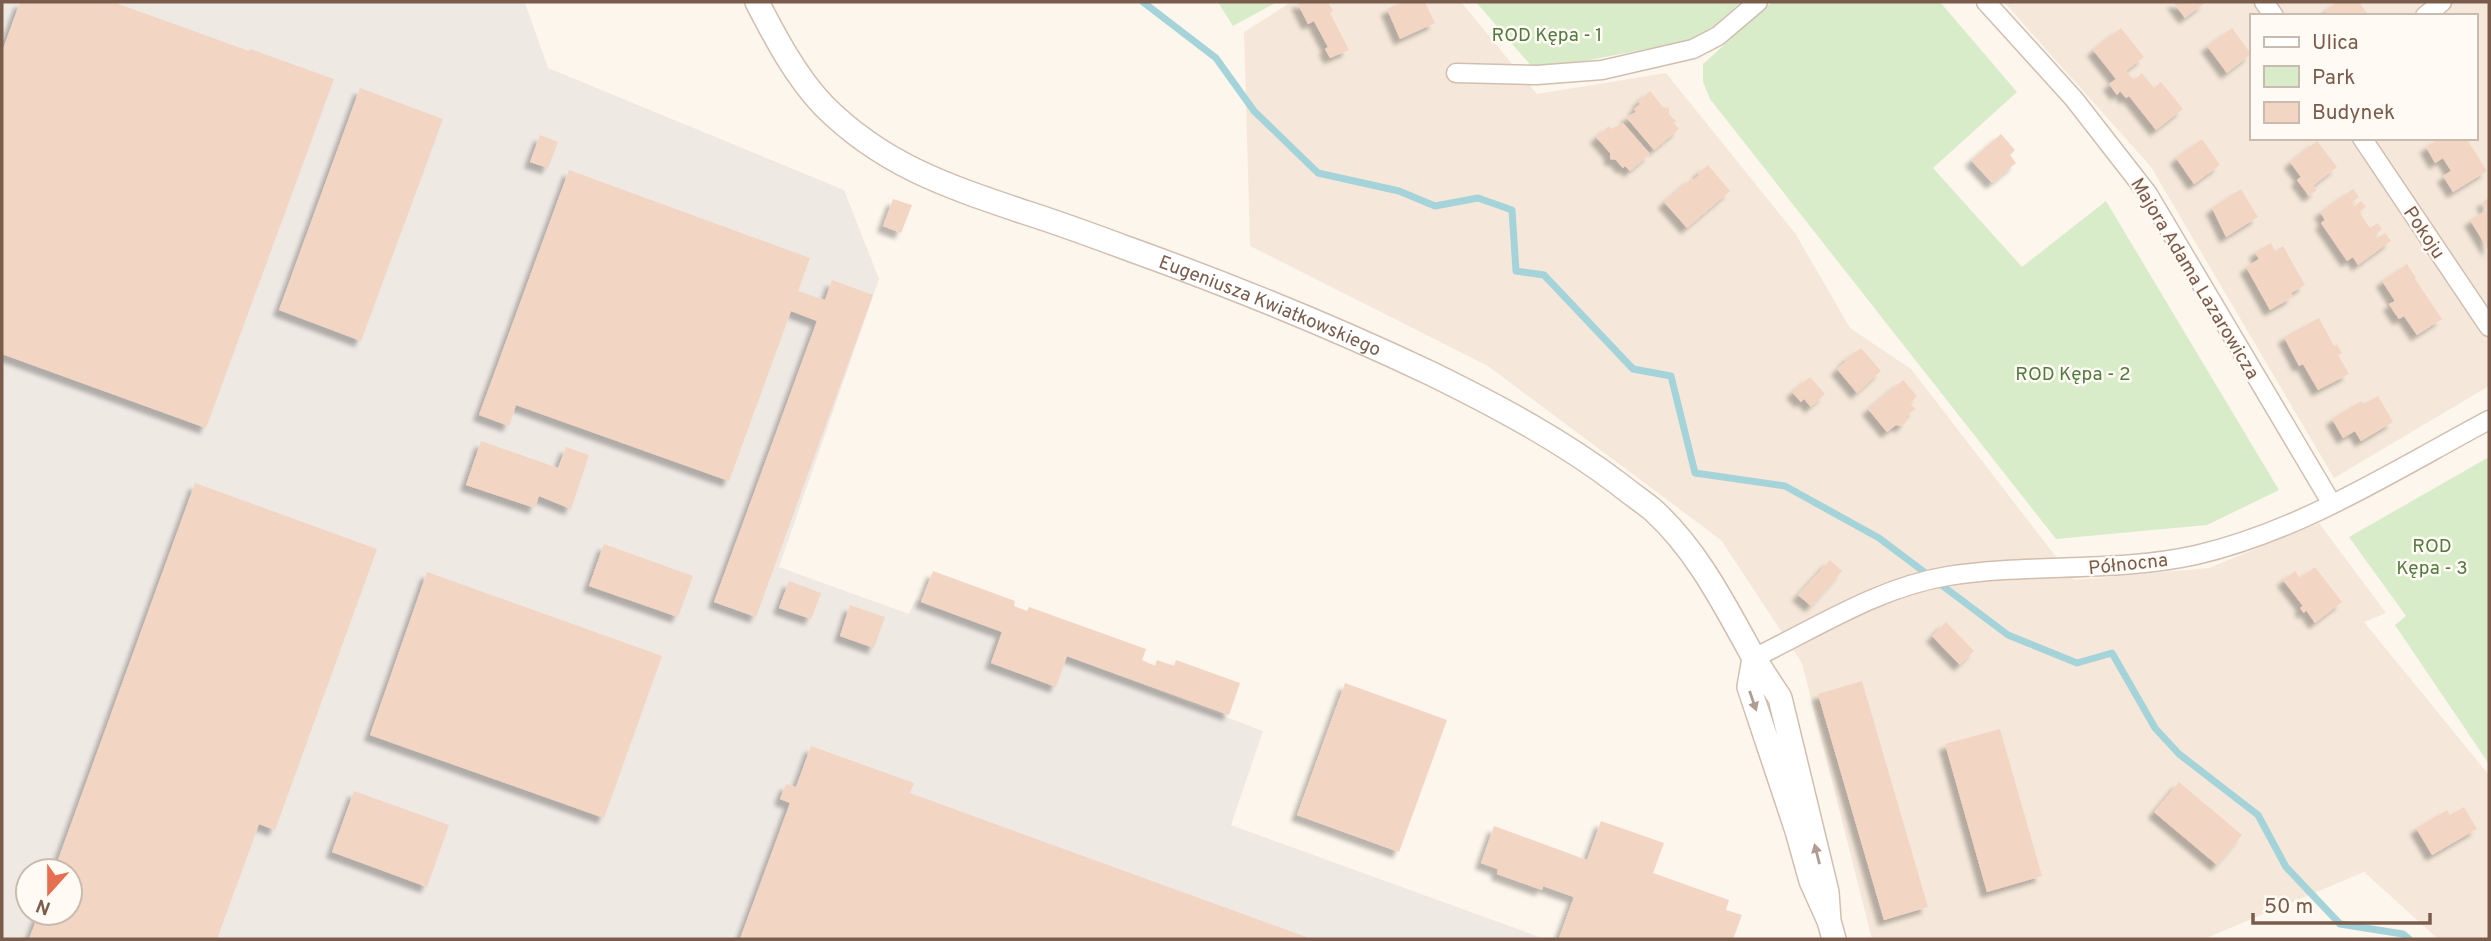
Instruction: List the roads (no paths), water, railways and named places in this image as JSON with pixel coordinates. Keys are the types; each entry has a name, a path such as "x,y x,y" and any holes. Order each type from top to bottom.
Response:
{"street":[{"name":"Eugeniusza Kwiatkowskiego","path":"757,2 795,67 822,104 858,136 885,155 943,185 1168,263 1380,349 1504,410 1588,461 1654,511 1714,585 1754,658 1780,698 1827,892 1831,930"},
{"path":"1456,73 1537,75 1602,69 1693,49 1718,36 1758,2"},
{"name":"Majora Adama Lazarowicza","path":"1986,2 2074,99 2148,194 2332,504"},
{"path":"2427,14 2442,2"},
{"name":"Pokoju","path":"2363,140 2489,327"},
{"name":"Północna","path":"1754,658 1867,601 1947,576 2138,564 2195,555 2249,540 2332,504 2489,420"}],"waterway":[{"path":"1143,2 1216,58 1254,111 1318,173 1399,191 1435,206 1478,198 1512,210 1516,271 1544,275 1633,369 1671,376 1695,473 1785,486 1879,538 2008,635 2077,663 2112,653 2155,728 2179,754 2258,815 2286,867 2340,924 2403,934 2409,939"}],"park label":[{"name":"ROD Kępa - 1","path":"1547,34"},
{"name":"ROD Kępa - 2","path":"2073,373"},
{"name":"ROD Kępa - 3","path":"2432,556"}]}
